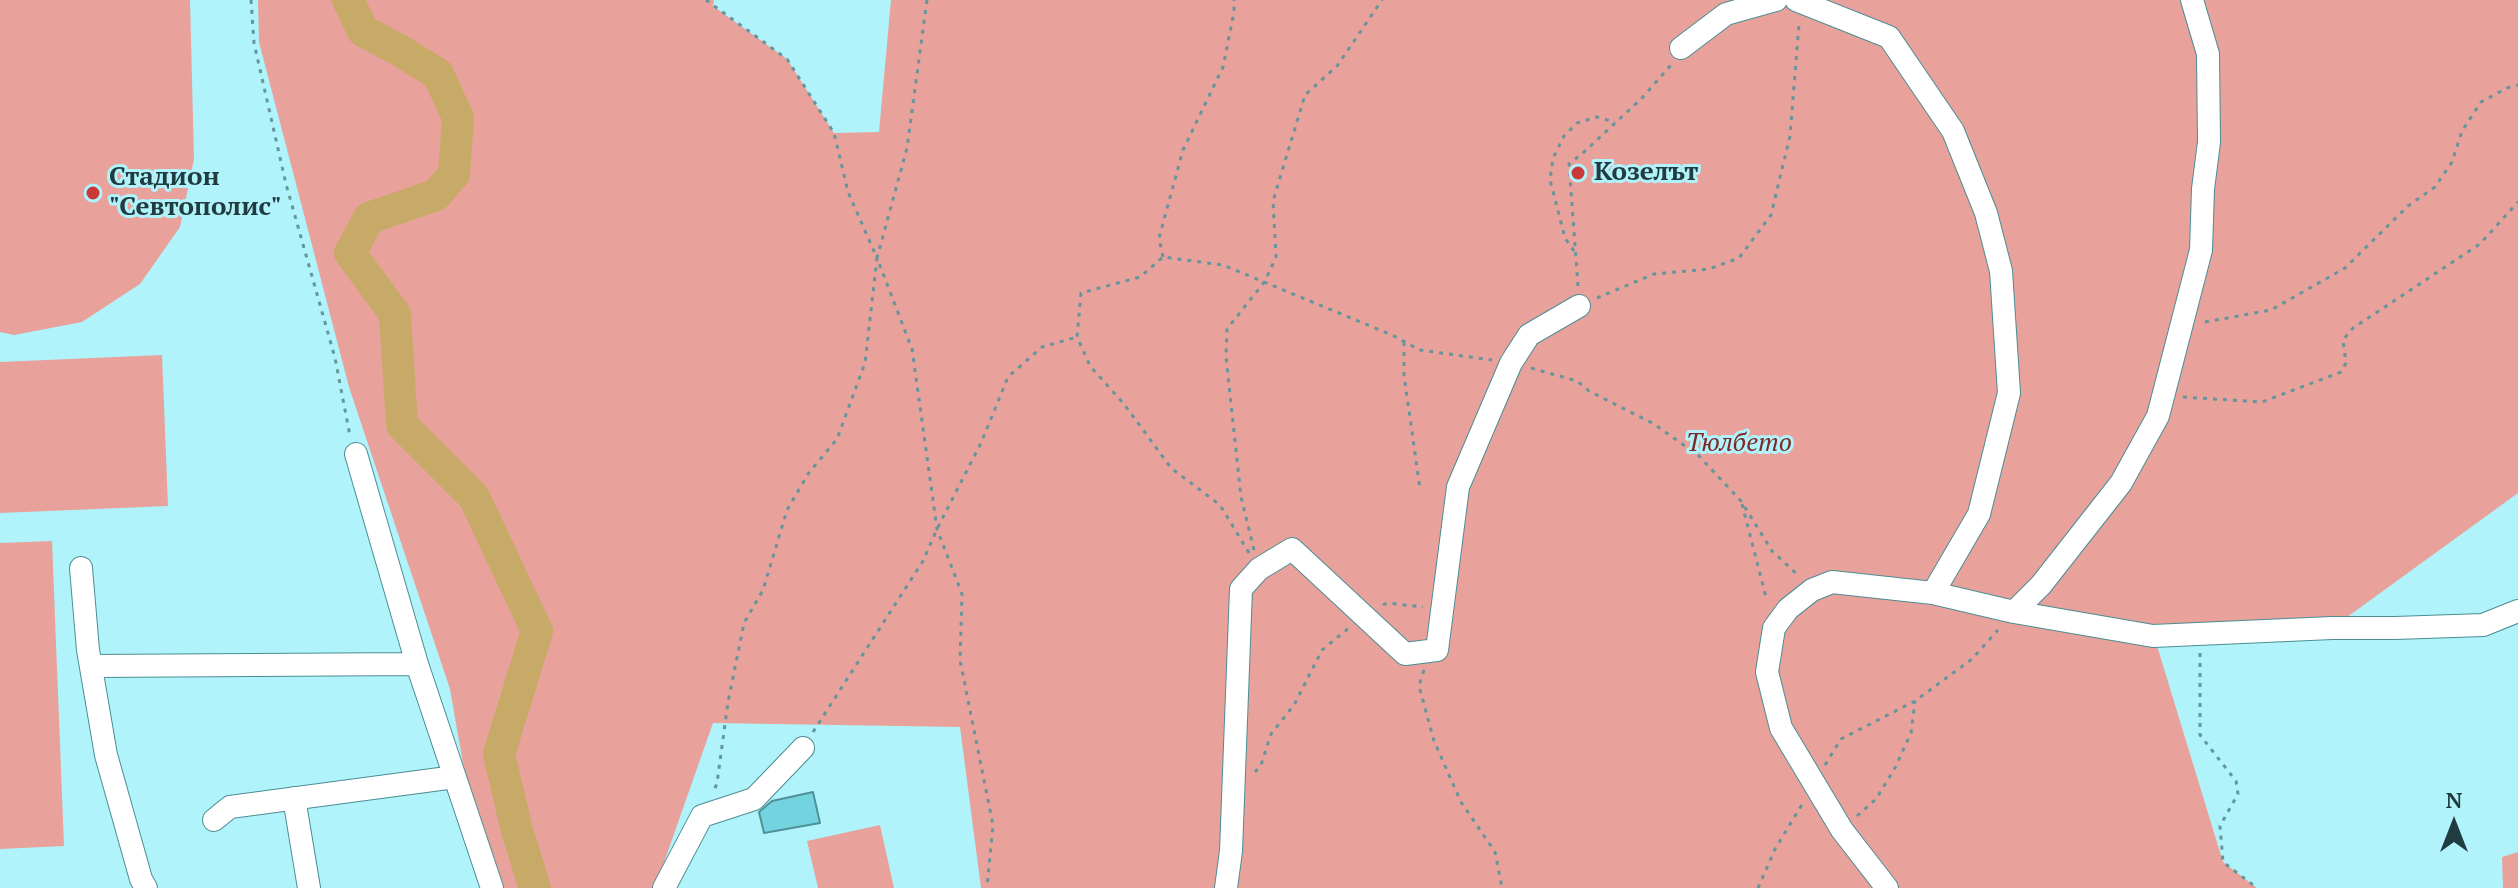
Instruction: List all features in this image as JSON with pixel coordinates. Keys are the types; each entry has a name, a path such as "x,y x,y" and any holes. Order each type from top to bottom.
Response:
{"street":[{"path":"1681,48 1726,14 1776,0"},
{"path":"2014,612 2041,585 2121,483 2158,416 2201,250 2203,189 2209,142 2208,54 2192,0"},
{"path":"1798,1 1889,37 1953,131 1986,213 2001,271 2009,393 1979,514 1933,593"},
{"path":"1226,888 1231,851 1241,589 1259,569 1292,549 1405,654 1437,650 1458,487 1511,363 1529,335 1579,306"},
{"path":"356,454 417,664 492,888"},
{"path":"81,568 91,666 106,755 146,888"},
{"path":"1887,888 1842,830 1781,728 1767,672 1774,628 1788,609 1812,590 1832,582 1933,593 2014,612 2153,636 2483,625 2518,611"},
{"path":"91,666 417,664"},
{"path":"664,888 702,816 754,799 803,748"},
{"path":"214,820 230,807 455,777"},
{"path":"294,798 309,888"}],"path":[{"path":"251,0 254,43 286,184 335,358 349,435 356,454"},
{"path":"706,0 787,59 834,133 848,192 912,349 937,529 962,594 960,660 993,825 987,888"},
{"path":"702,816 717,783 728,702 744,623 763,590 787,510 808,474 837,439 865,363 877,258 907,148 927,0"},
{"path":"1163,257 1159,238 1183,150 1223,67 1234,0"},
{"path":"1259,569 1241,497 1226,357 1227,329 1265,281 1276,257 1273,201 1305,95 1337,66 1382,0"},
{"path":"1681,48 1656,83 1569,164 1579,306 1654,274 1709,269 1739,258 1771,215 1790,136 1798,1"},
{"path":"2178,338 2196,323 2271,310 2345,268 2408,206 2435,187 2452,162 2462,131 2481,102 2518,85"},
{"path":"1577,254 1565,238 1550,180 1553,158 1564,136 1577,123 1596,117 1615,122"},
{"path":"2163,396 2262,402 2341,372 2346,363 2343,340 2353,328 2480,244 2518,202"},
{"path":"1259,569 1220,505 1171,468 1124,404 1090,366 1077,337 1081,293 1140,277 1163,257 1223,265 1420,350 1511,363 1577,381 1589,391 1654,424 1699,456 1741,501 1772,551 1812,590"},
{"path":"803,748 923,561 981,443 1008,377 1042,347 1077,337"},
{"path":"1404,341 1404,375 1420,489"},
{"path":"1741,501 1774,628"},
{"path":"1233,796 1261,765 1271,734 1294,705 1322,650 1364,616 1387,603 1442,609"},
{"path":"1758,888 1775,849 1841,739 1915,701 1972,659 2014,612"},
{"path":"2200,634 2200,735 2236,781 2238,794 2220,826 2223,862 2257,888"},
{"path":"1429,651 1419,686 1434,741 1461,802 1495,852 1502,888"},
{"path":"1842,830 1876,799 1895,768 1911,733 1915,701"}],"green space":[{"name":"Стадион \"Севтополис\"","path":"0,0 190,0 194,159 180,227 140,284 82,322 14,335 0,332"},
{"name":"Тюлбето","path":"258,0 714,0 713,6 787,59 834,133 879,132 891,0 2518,0 2518,493 2332,628 2154,636 2223,862 2257,888 981,888 960,727 713,723 655,888 501,888 465,775 450,689 349,387 259,42"},
{"path":"162,355 168,506 0,513 0,362"},
{"path":"52,541 64,846 0,849 0,543"},
{"path":"880,825 894,888 818,888 807,841"},
{"path":"2518,852 2518,888 2503,888 2502,857"}],"building":[{"path":"813,792 820,823 764,833 759,812 772,801"}],"waterway":[{"path":"348,0 363,31 438,74 458,118 454,174 436,195 369,218 350,253 395,314 402,425 474,497 537,631 499,754 517,831 535,888"}],"place":[{"name":"Козелът","path":"1578,173"},
{"name":"Стадион \"Севтополис\"","path":"93,193"}]}
